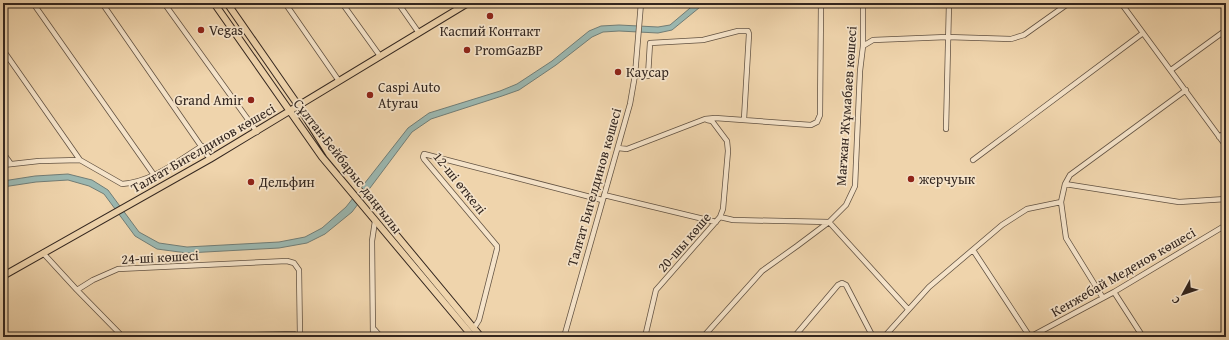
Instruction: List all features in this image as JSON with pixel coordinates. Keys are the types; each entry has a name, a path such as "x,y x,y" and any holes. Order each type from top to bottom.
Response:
{"main road":[{"name":"Сұлтан Бейбарыс даңғылы","path":"214,3 283,104 322,157 472,337"},
{"name":"Сұлтан Бейбарыс даңғылы","path":"227,3 298,105 329,154 481,337"},
{"name":"Талғат Бигелдинов көшесі","path":"3,276 256,132 298,105 419,33 458,6 468,3"},
{"path":"291,95 300,100 309,99"},
{"path":"306,119 305,107 309,99"},
{"path":"279,118 283,111 283,104"},
{"path":"279,118 289,117 297,123"}],"street":[{"path":"33,3 154,175"},
{"path":"102,3 210,159"},
{"path":"164,3 256,132"},
{"path":"285,3 339,81"},
{"path":"342,3 380,56"},
{"path":"398,3 419,33"},
{"path":"618,148 628,149 705,120 715,118 811,125 817,122 820,115 822,3"},
{"name":"Мағжан Жұмабаев көшесі","path":"703,337 762,271 829,222 846,205 855,186 860,71 863,46 863,3"},
{"path":"946,129 948,3"},
{"path":"863,46 873,40 947,37 1012,39 1024,35 1069,3"},
{"path":"1121,3 1226,146"},
{"name":"Талғат Бигелдинов көшесі","path":"564,337 630,104 635,75 640,6"},
{"path":"635,75 648,76 650,43 703,40 746,30 749,34 744,119"},
{"path":"1171,70 1226,30"},
{"path":"972,160 1143,33"},
{"path":"3,50 80,160 122,184 130,184 154,175 202,146"},
{"path":"1103,298 1066,238 1061,202 1065,184 1070,176 1186,90"},
{"name":"20-шы көше","path":"645,337 656,290 716,222 723,209 728,152 727,141 712,121 705,120"},
{"path":"1220,137 1226,132"},
{"path":"3,153 11,164"},
{"name":"12-ші өткелі","path":"474,328 479,320 497,246 424,159 424,154 602,200"},
{"path":"3,165 40,161 80,160"},
{"path":"1065,184 1178,202 1226,199"},
{"path":"604,195 716,222"},
{"path":"884,337 929,287 1002,225 1028,209 1061,202"},
{"path":"720,217 733,220 829,222 908,309"},
{"path":"373,337 372,241 375,221"},
{"name":"Кенжебай Меденов көшесі","path":"1030,337 1114,292 1226,225"},
{"path":"973,250 1030,337"},
{"path":"44,253 77,290 123,337"},
{"name":"24-ші көшесі","path":"77,290 93,280 118,269 287,261 294,263 299,270 300,337"},
{"path":"794,337 838,285 842,283 846,285 873,337"},
{"path":"1114,292 1142,337"},
{"path":"373,328 381,337"},
{"path":"185,337 294,334 300,337"}],"water":[{"path":"696,3 705,3 672,30 658,33 619,31 603,32 592,37 556,65 519,90 431,119 412,132 352,212 325,234 307,243 279,248 187,253 157,249 135,236 104,194 89,186 68,180 36,182 3,187 3,181 35,176 68,174 92,180 108,190 139,232 159,243 187,247 279,242 305,237 322,228 346,207 408,128 429,113 500,91 517,84 552,61 589,31 601,26 619,25 658,27 670,25"}],"place":[{"name":"Каспий Контакт","path":"490,16"},
{"name":"Vegas","path":"201,30"},
{"name":"PromGazBP","path":"467,50"},
{"name":"Каусар","path":"618,72"},
{"name":"Caspi Auto Atyrau","path":"370,95"},
{"name":"Grand Amir","path":"251,100"},
{"name":"жерчуык","path":"911,179"},
{"name":"Дельфин","path":"251,182"}]}
